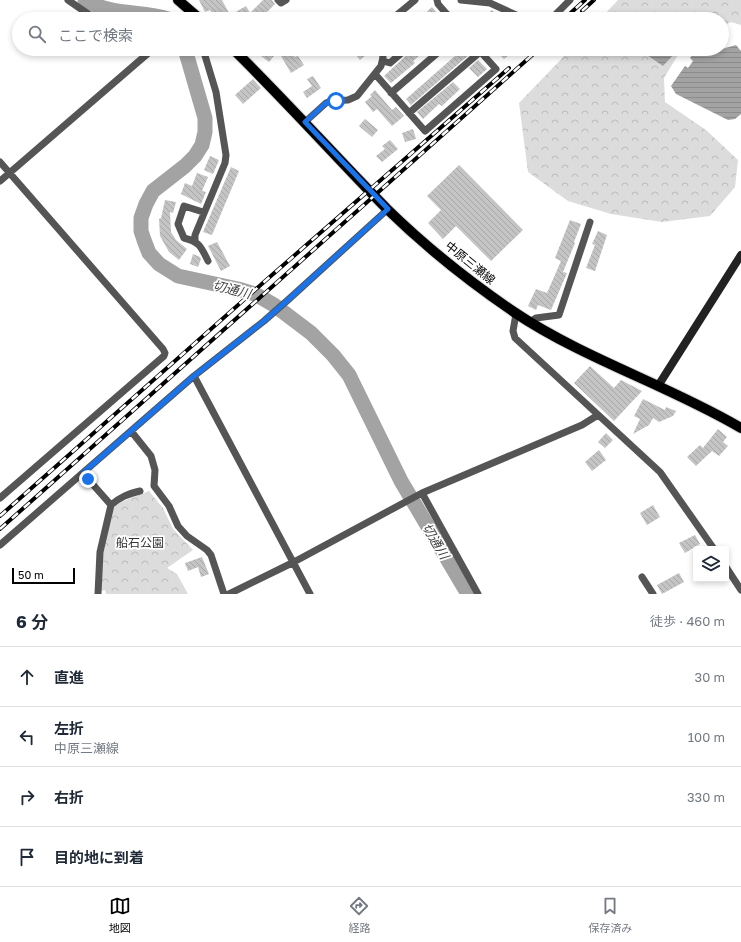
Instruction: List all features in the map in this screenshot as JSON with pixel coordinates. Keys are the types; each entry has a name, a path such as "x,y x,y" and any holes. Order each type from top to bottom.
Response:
{"main road":[{"path":"178,0 189,12"},
{"name":"中原三瀬線","path":"240,56 388,209 434,251 486,293 516,314 561,340 658,386 741,428"}],"street":[{"path":"68,0 85,12"},
{"path":"278,0 281,3 286,0"},
{"path":"400,12 415,0"},
{"path":"437,0 438,4 445,12"},
{"path":"460,0 490,3 510,12"},
{"path":"558,12 570,0"},
{"path":"0,181 145,56"},
{"path":"195,241 195,234 203,212 225,163 226,156 216,92 205,56"},
{"path":"305,122 326,103 353,99 357,96 383,62 383,56"},
{"path":"383,62 390,63 398,56"},
{"path":"392,93 434,56"},
{"path":"410,113 472,56"},
{"path":"375,74 425,131 496,69 484,56"},
{"path":"0,162 158,343 165,353 164,356 0,498"},
{"path":"203,212 184,206 178,224 184,238 195,241 202,248 208,261"},
{"path":"0,545 194,376 264,321 388,209"},
{"path":"530,322 536,318 559,315 590,222"},
{"path":"658,386 741,255"},
{"path":"516,314 513,330 515,338 660,472 712,546"},
{"path":"194,376 292,563 310,594"},
{"path":"229,594 292,563 422,493 582,425 598,415"},
{"path":"131,431 151,456 155,470 154,486 169,506 178,526 187,536 207,550 211,555 224,594"},
{"path":"84,472 88,479 111,505"},
{"path":"98,594 100,552 111,505 119,498 127,494 140,491"},
{"path":"422,493 478,594"},
{"path":"729,572 741,590"},
{"path":"642,577 653,594"}],"green space":[{"path":"618,0 741,0 741,25 731,22 729,23 729,12 607,12"},
{"path":"564,56 677,56 664,78 665,102 706,130 738,160 735,187 710,216 662,222 611,214 568,201 528,172 519,103"},
{"name":"船石公園","path":"149,491 163,508 173,529 193,550 167,568 177,574 188,594 106,594 105,590 101,591 102,548 114,505"}],"shaded area":[{"path":"736,45 741,51 741,114 735,119 728,120 676,94 671,86 685,66 688,68 693,61 690,58 692,56 729,56 729,47"},
{"path":"648,56 672,56 663,66"}],"building":[{"path":"199,0 222,0 228,12 211,12 210,10 205,12"},
{"path":"263,0 272,0 275,4 267,12 251,12"},
{"path":"246,6 249,12 236,12"},
{"path":"432,7 436,12 427,12"},
{"path":"261,56 274,56 269,62"},
{"path":"281,56 298,56 304,65 291,73"},
{"path":"357,56 365,56 360,60"},
{"path":"406,56 419,56 413,61 415,63 391,83 384,76"},
{"path":"455,56 468,56 411,105 406,99"},
{"path":"478,60 487,69 478,77 469,68"},
{"path":"313,76 321,88 307,98 303,92 312,86 307,79"},
{"path":"253,79 261,88 243,104 235,95"},
{"path":"453,82 460,89 442,106 439,104 423,119 417,112"},
{"path":"375,90 392,110 396,107 404,116 392,126 377,109 373,112 365,102 372,96 370,95"},
{"path":"365,119 378,130 372,137 359,126"},
{"path":"413,129 416,139 405,142 402,133"},
{"path":"390,140 398,149 382,162 376,156 385,149 382,146"},
{"path":"210,156 219,160 213,174 204,170"},
{"path":"459,165 523,230 491,261 456,226 443,239 428,223 441,210 427,196"},
{"path":"231,167 239,171 212,235 203,232"},
{"path":"197,173 208,177 202,191 206,192 201,204 181,194 185,183 192,186"},
{"path":"165,200 176,202 173,213 170,212 171,232 176,240 187,249 179,260 169,252 160,236 159,219 161,218"},
{"path":"570,220 581,224 563,272 567,273 551,310 538,305 536,310 528,306 536,289 547,293 561,261 555,258"},
{"path":"598,231 607,235 595,271 586,268 595,245 592,244"},
{"path":"217,242 230,266 221,271 208,246"},
{"path":"193,254 201,259 198,267 190,264"},
{"path":"590,366 614,388 621,380 642,391 614,421 574,383"},
{"path":"643,399 665,410 666,407 676,411 673,416 659,422 653,418 649,425 633,434 640,419 634,416"},
{"path":"718,429 727,437 723,442 728,446 719,456 712,451 696,466 687,457 700,445 703,448"},
{"path":"606,433 613,440 605,448 598,442"},
{"path":"599,450 606,460 592,471 585,462"},
{"path":"653,505 660,517 647,525 640,513"},
{"path":"695,535 700,544 693,546 693,548 685,553 679,543"},
{"path":"202,557 209,574 201,577 198,567 188,571 185,563"},
{"path":"679,573 684,582 662,594 657,585"}],"waterway":[{"name":"切通川","path":"85,0 104,8 127,12"},
{"name":"切通川","path":"187,56 205,118 205,132 202,145 195,156 185,166 153,191 146,204 141,218 141,231 149,253 159,264 178,276 255,294 274,305 311,333 333,355 349,375 401,481 468,594"}],"railway":[{"path":"572,12 585,0"},
{"path":"582,11 594,0"},
{"path":"0,529 531,56"},
{"path":"0,516 264,282 509,68"}],"route":[{"path":"88,479 84,472 194,376 264,321 388,209 305,122 326,103 336,101"}]}
